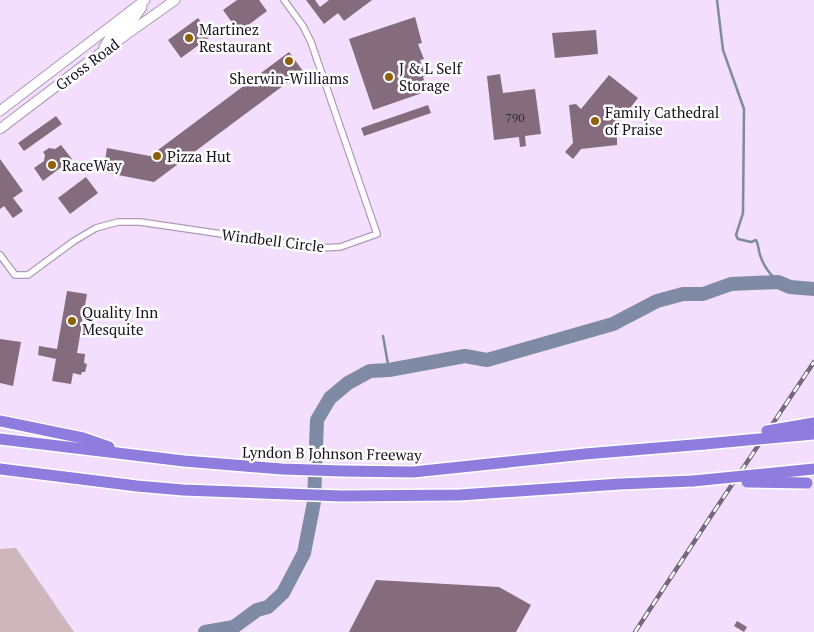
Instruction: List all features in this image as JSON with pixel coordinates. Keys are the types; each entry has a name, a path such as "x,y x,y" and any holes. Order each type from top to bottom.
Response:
{"highway":[{"path":"0,421 83,438 132,455"},
{"path":"708,441 814,423"},
{"path":"708,441 814,434"},
{"name":"Lyndon B Johnson Freeway","path":"0,439 193,462 282,469 413,472 708,441"},
{"path":"0,469 137,486"},
{"path":"0,476 183,490 341,496 460,495 693,481 814,470"},
{"path":"693,481 811,484"}],"main road":[{"name":"Gross Road","path":"0,129 175,0"},
{"name":"Gross Road","path":"0,110 143,2"},
{"path":"102,52 112,34 138,15 143,2"}],"street":[{"name":"Windbell Circle","path":"0,255 15,275 28,275 88,232 110,223 126,222 140,222 318,248 340,247 377,234 311,42 303,26 284,0"}],"shaded area":[{"path":"16,548 74,632 0,632 0,549"}],"building":[{"path":"237,0 259,0 267,11 239,32 223,10"},
{"path":"306,0 315,0 320,7 329,0 372,0 344,21 338,13 324,24"},
{"path":"415,17 422,43 418,44 424,59 420,60 426,76 423,77 428,91 373,110 349,39"},
{"name":"Martinez Restaurant","path":"198,18 211,36 181,58 168,40"},
{"path":"596,30 598,54 555,58 552,33"},
{"path":"289,52 303,71 154,182 103,172 107,148 150,156"},
{"path":"500,74 503,93 535,89 541,134 525,136 526,146 520,147 519,137 494,140 487,76"},
{"name":"Family Cathedral of Praise","path":"609,75 638,98 611,133 617,137 617,145 581,149 573,159 565,152 573,143 569,105 576,104 581,109"},
{"path":"428,105 431,113 364,136 361,128"},
{"name":"RaceWay","path":"56,116 62,124 24,151 18,143"},
{"name":"RaceWay","path":"61,145 72,159 43,181 34,168 44,161 45,155 43,152 49,148 55,149"},
{"path":"0,159 23,191 13,198 23,211 13,218 4,206 0,209"},
{"path":"86,177 98,193 70,214 58,198"},
{"name":"Quality Inn Mesquite","path":"67,291 87,294 77,353 85,354 84,363 87,364 85,372 82,372 81,375 73,373 71,384 52,381 56,359 38,355 39,346 57,349"},
{"path":"0,339 21,342 13,386 0,383"},
{"path":"376,580 499,587 531,605 516,632 349,632"},
{"path":"737,621 747,627 744,632 734,626"}],"waterway":[{"path":"717,0 723,50 744,109 743,213 736,235 738,239 751,242 756,240 763,263 778,282"},
{"path":"205,632 234,627 257,610 268,607 283,593 304,553 314,502 317,420 330,398 348,383 370,371 389,370 465,356 487,360 613,324 657,301 683,294 703,294 731,284 778,282 790,287 814,289"},
{"path":"383,336 389,370"}],"railway":[{"path":"635,632 814,362"}],"place":[{"name":"Martinez Restaurant","path":"189,38"},
{"name":"Sherwin-Williams","path":"289,61"},
{"name":"J & L Self Storage","path":"389,77"},
{"name":"Family Cathedral of Praise","path":"595,121"},
{"name":"Pizza Hut","path":"157,156"},
{"name":"RaceWay","path":"52,165"},
{"name":"Quality Inn Mesquite","path":"72,321"}]}
